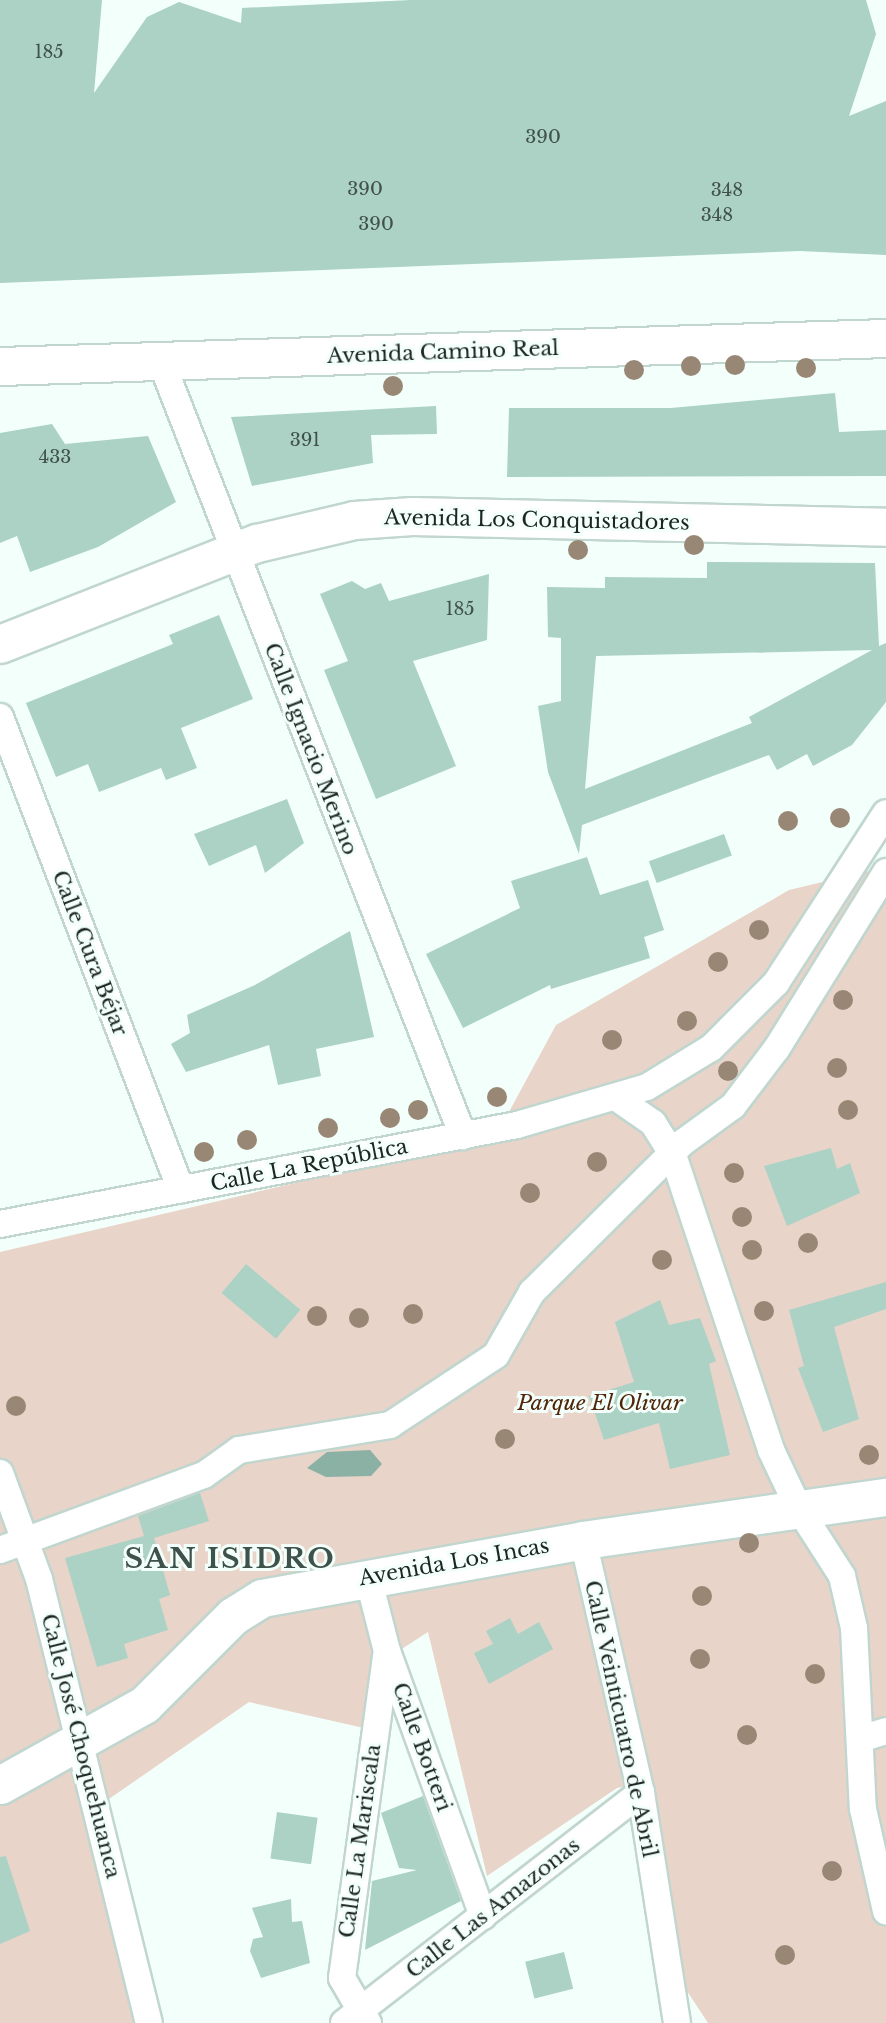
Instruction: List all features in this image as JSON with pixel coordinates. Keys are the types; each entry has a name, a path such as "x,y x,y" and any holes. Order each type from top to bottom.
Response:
{"main road":[{"name":"Avenida Camino Real","path":"0,366 886,338"},
{"name":"Avenida Los Conquistadores","path":"0,644 235,551 298,531 412,516 886,527"},
{"name":"Avenida Los Incas","path":"0,1786 145,1705 246,1607 282,1592 583,1540 886,1497"}],"street":[{"name":"Calle Ignacio Merino","path":"161,361 463,1136"},
{"name":"Calle Cura Béjar","path":"0,717 181,1189"},
{"name":"Calle La República","path":"0,1224 463,1136 617,1098 678,1071 711,1048 776,983 886,813"},
{"path":"870,838 886,860"},
{"path":"0,1550 204,1475 239,1450 390,1425 496,1355 532,1292 673,1155 733,1106 777,1048 886,872"},
{"path":"617,1098 653,1123 673,1155 771,1450 799,1509 834,1558 848,1599 863,1809 886,1911"},
{"name":"Calle José Choquehuanca","path":"0,1473 27,1541 149,2023"},
{"name":"Calle Veinticuatro de Abril","path":"583,1540 641,1793 672,2021"},
{"name":"Calle Botteri","path":"368,1577 387,1651 483,1916"},
{"name":"Calle La Mariscala","path":"357,2020 342,1978 387,1651"},
{"path":"860,1739 886,1731"},
{"name":"Calle Las Amazonas","path":"357,2020 483,1916 641,1793"}],"green space":[{"name":"Parque El Olivar","path":"886,867 886,2023 708,2023 687,1991 653,1781 617,1788 487,1876 428,1632 394,1654 364,1728 249,1702 93,1810 141,2023 0,2023 0,1252 496,1136 556,1025 789,890"}],"shaded area":[{"path":"370,1450 382,1464 371,1476 326,1477 307,1468 327,1452"}],"building":[{"path":"0,0 102,0 94,93 147,17 179,2 241,23 242,8 411,0 866,0 876,34 849,116 886,101 886,255 800,251 0,283"},
{"path":"835,393 839,432 886,430 886,476 507,477 509,408 671,408"},
{"path":"436,406 437,434 371,435 373,463 252,486 231,417"},
{"path":"52,424 65,444 148,436 176,502 98,547 30,572 17,536 0,543 0,433"},
{"path":"707,562 875,563 879,646 886,643 886,702 852,745 813,766 807,754 777,770 769,755 582,825 579,854 548,772 538,706 561,701 561,638 548,637 547,587 605,588 605,577 707,578","holes":["872,650 749,717 752,723 585,789 596,656"]},
{"path":"489,574 487,640 413,661 456,766 376,799 324,670 348,661 320,594 352,581 365,589 381,583 389,601"},
{"path":"219,615 253,699 181,728 197,768 166,780 161,768 99,792 88,764 56,777 26,703 173,644 169,635"},
{"path":"287,799 304,843 265,873 256,845 209,866 194,834"},
{"path":"724,834 732,856 657,883 649,861"},
{"path":"587,857 600,895 648,880 664,930 644,937 650,958 551,989 550,985 463,1028 426,954 520,908 511,881"},
{"path":"350,931 374,1037 316,1049 321,1076 278,1085 269,1045 186,1072 171,1044 190,1033 187,1015 255,985"},
{"path":"831,1148 837,1169 850,1163 860,1193 787,1226 764,1166"},
{"path":"246,1264 300,1310 276,1339 222,1293"},
{"path":"886,1282 886,1309 834,1327 859,1419 823,1432 798,1368 804,1366 789,1310"},
{"path":"660,1300 669,1325 700,1318 716,1361 709,1364 730,1455 670,1469 659,1423 604,1440 589,1396 634,1382 615,1322"},
{"path":"200,1493 209,1521 154,1538 170,1595 159,1599 168,1630 124,1644 128,1658 97,1667 65,1558 144,1536 138,1516"},
{"path":"510,1618 518,1634 539,1622 553,1649 489,1684 474,1653 493,1644 486,1631"},
{"path":"423,1796 461,1901 365,1950 372,1881 417,1870 399,1868 381,1813"},
{"path":"277,1812 318,1818 311,1864 270,1859"},
{"path":"6,1856 30,1931 0,1944 0,1857"},
{"path":"291,1899 292,1922 302,1921 310,1963 261,1978 250,1951 253,1939 263,1937 252,1908"},
{"path":"564,1952 573,1989 534,1999 525,1962"}],"district":[{"name":"SAN ISIDRO","path":"230,1559"}]}
